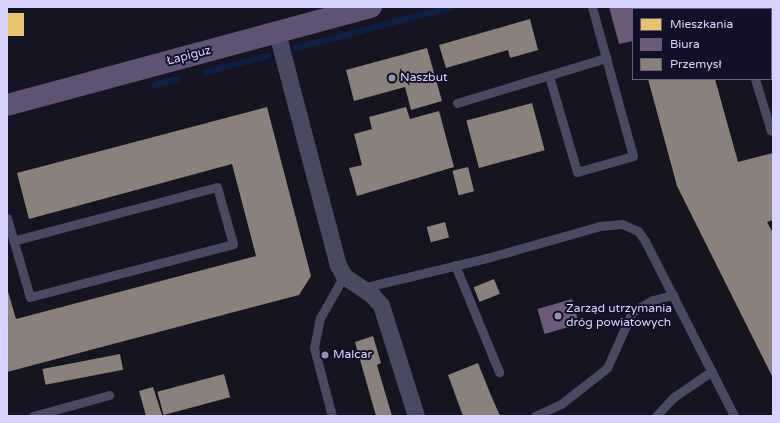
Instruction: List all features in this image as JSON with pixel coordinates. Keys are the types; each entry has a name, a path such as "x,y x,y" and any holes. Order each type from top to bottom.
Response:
{"main road":[{"name":"Łapiguz","path":"7,105 371,7"}],"street":[{"path":"277,33 338,265 344,276 362,288 381,305 416,416"}],"lane":[{"path":"549,76 577,172 633,156 592,7"},
{"path":"456,103 606,58"},
{"path":"755,80 771,131"},
{"path":"7,218 13,241 30,297 233,244 217,187 13,241"},
{"path":"362,288 600,226 622,224 638,232 645,241 734,416"},
{"path":"455,265 499,372"},
{"path":"332,416 314,348 320,318 344,276"},
{"path":"535,416 560,404 607,368 632,312 653,300 673,295"},
{"path":"656,416 674,398 712,371"},
{"path":"33,416 46,414 109,395"}],"building: Mieszkania":[{"path":"7,13 24,13 24,36 7,36"}],"building: Biura":[{"path":"609,7 664,7 632,8 632,41 619,44"},
{"name":"Zarząd utrzymania dróg powiatowych","path":"572,299 579,324 545,334 537,309"}],"building: Przemysł":[{"path":"530,19 538,50 510,58 508,50 446,68 439,45"},
{"name":"Naszbut","path":"427,48 442,101 411,110 405,87 354,101 346,70"},
{"path":"648,80 715,80 738,162 773,153 773,220 767,222 773,233 773,378 677,186"},
{"path":"532,103 545,150 479,168 466,121"},
{"path":"267,107 311,276 299,295 7,372 7,288 16,319 256,256 232,164 29,219 17,173"},
{"path":"406,107 410,119 439,111 454,167 357,196 349,168 362,165 354,134 372,129 369,117"},
{"path":"468,167 474,191 459,195 452,171"},
{"path":"445,222 449,237 431,242 427,227"},
{"path":"494,279 500,294 480,302 474,287"},
{"path":"373,336 381,363 377,365 392,416 376,416 355,342"},
{"path":"120,354 123,370 46,385 42,369"},
{"path":"478,363 500,416 463,416 448,375"},
{"path":"224,374 230,397 164,415 157,392"},
{"path":"153,387 162,415 146,416 139,391"}],"waterway":[{"path":"296,48 452,7"},
{"path":"206,72 268,56"},
{"path":"155,85 177,79"}],"place":[{"name":"Naszbut","path":"392,78"},
{"name":"Zarząd utrzymania dróg powiatowych","path":"558,316"},
{"name":"Malcar","path":"325,355"}]}
